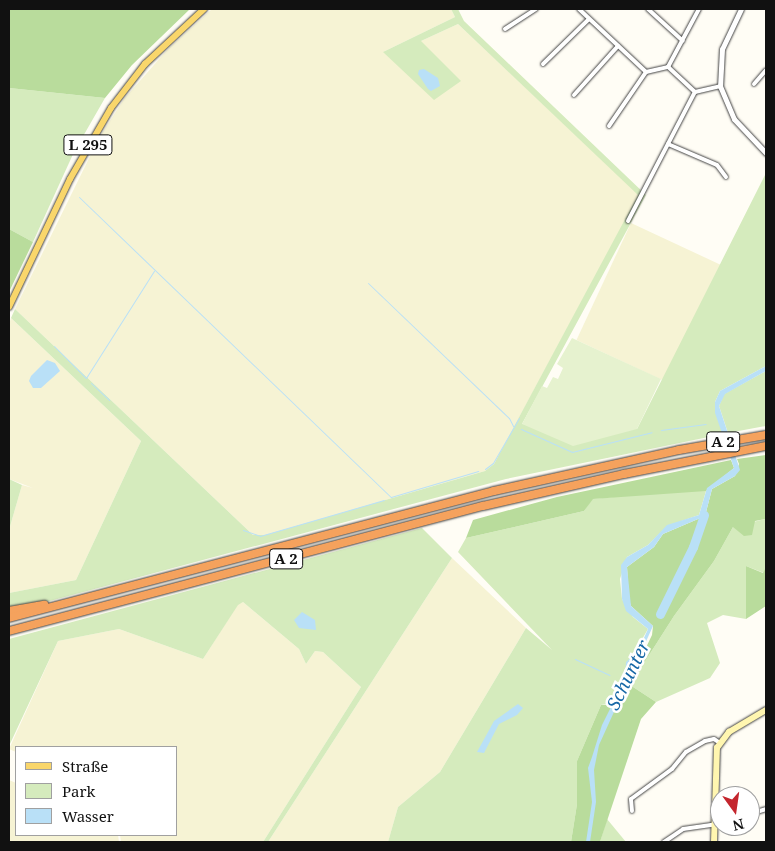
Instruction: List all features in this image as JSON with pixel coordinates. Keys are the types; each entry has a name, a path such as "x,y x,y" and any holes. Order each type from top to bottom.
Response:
{"highway":[{"name":"A 2","path":"9,618 494,491 679,450 766,435"},
{"name":"A 2","path":"9,631 454,513 691,460 766,446"},
{"path":"9,611 44,605 56,607"}],"main road":[{"name":"L 295","path":"9,307 70,179 111,108 145,64 204,9"},
{"path":"718,786 716,758 720,743 729,732 766,710"}],"street":[{"path":"506,29 536,9"},
{"path":"579,9 646,72"},
{"path":"648,9 682,41"},
{"path":"608,126 646,72 668,67 700,9"},
{"path":"741,9 722,49 720,86 734,119 766,153"},
{"path":"543,64 590,19"},
{"path":"574,95 618,46"},
{"path":"668,67 695,92"},
{"path":"754,84 766,70"},
{"path":"628,221 695,92 720,86"},
{"path":"668,144 717,165 726,178"},
{"path":"632,811 631,799 672,769 686,752 705,741 714,739 720,743"},
{"path":"664,842 683,830 710,827"}],"shaded area":[{"path":"212,9 451,9 455,17 383,52 421,41 458,24 639,195 494,464 485,471 265,535 253,535 15,309 99,138 124,99 168,49"},
{"path":"631,223 722,265 667,382 576,340"},
{"path":"11,318 141,441 76,580 9,593 9,530 22,485 33,488 9,479 9,324"},
{"path":"452,558 526,628 440,772 398,807 388,842 268,842"},
{"path":"243,602 299,649 306,664 315,651 323,652 361,687 263,842 121,842 120,836 178,836 178,746 15,746 15,752 9,749 58,641 119,629 203,659 238,604"},
{"path":"9,780 15,783 15,836 118,836 119,842 9,842"}],"green space":[{"path":"9,9 190,9 132,65 105,98 9,88"},
{"path":"451,9 458,9 464,21 646,195 522,424 637,429 766,173 766,366 720,391 715,402 723,434 506,479 46,602 9,607 9,593 76,580 141,441 11,318 15,309 253,535 265,535 485,471 494,464 638,195 458,24 421,41 461,81 434,100 383,52 455,17"},
{"path":"9,88 105,98 74,152 33,242 9,229"},
{"path":"9,229 33,242 9,292"},
{"path":"572,338 661,379 637,429 573,446 522,424 542,386 547,388 553,377 558,379 563,368 557,364"},
{"path":"766,371 766,426 728,433 719,406 724,394"},
{"path":"766,455 766,522 765,519 755,521 752,535 744,536 733,527 714,561 674,616 630,685 656,702 641,719 600,842 571,842 577,804 577,761 601,705 619,704 652,635 653,626 631,606 627,567 654,547 663,534 705,516 712,489 735,476 739,464 737,459"},
{"path":"731,460 734,468 706,491 593,499 584,511 466,538 473,520 557,497"},
{"path":"9,479 22,485 9,530"},
{"path":"700,489 706,491 699,515 667,526 648,545 627,557 620,579 622,599 633,617 648,629 625,669 625,679 615,702 601,705 577,761 577,804 571,842 388,842 398,807 440,772 526,628 552,650 458,552 466,538 584,511 592,499"},
{"path":"765,519 766,567 764,573 746,566 746,619 723,615 707,623 720,663 710,678 656,702 630,685 674,616 714,561 733,527"},
{"path":"422,528 452,558 268,842 263,842 361,687 323,652 315,651 306,664 299,649 243,602 238,605 203,659 119,629 58,641 9,746 9,639"},
{"path":"746,566 763,573 766,567 766,606 746,619"},
{"path":"607,819 626,842 600,842"}],"water":[{"path":"424,69 438,78 440,86 431,91 428,89 418,74 419,70"},
{"path":"47,360 55,363 60,371 41,388 33,388 29,381 31,376"},
{"name":"Schunter","path":"766,366 766,371 725,394 719,406 740,470 735,476 712,489 705,516 663,534 654,547 627,567 631,606 653,626 599,745 594,770 596,802 590,842 586,842 592,802 588,768 602,725 625,679 626,662 638,651 648,629 626,611 622,599 621,565 627,557 648,545 667,525 699,515 707,488 734,468 715,413 715,402 720,391"},
{"path":"302,612 315,620 316,630 299,628 294,620"},
{"path":"518,704 523,708 517,715 499,724 484,753 477,752 494,721"}],"waterway":[{"path":"79,197 391,497 478,471"},
{"path":"54,346 86,378 154,271"},
{"path":"368,283 509,418 513,426"},
{"path":"91,383 109,400"},
{"path":"485,469 493,463 519,418"},
{"path":"661,430 706,424"},
{"path":"521,429 572,452 652,432"},
{"path":"243,530 260,536 384,500"},
{"path":"660,614 693,547 704,515"},
{"name":"Schunter","path":"575,659 610,675"}]}
